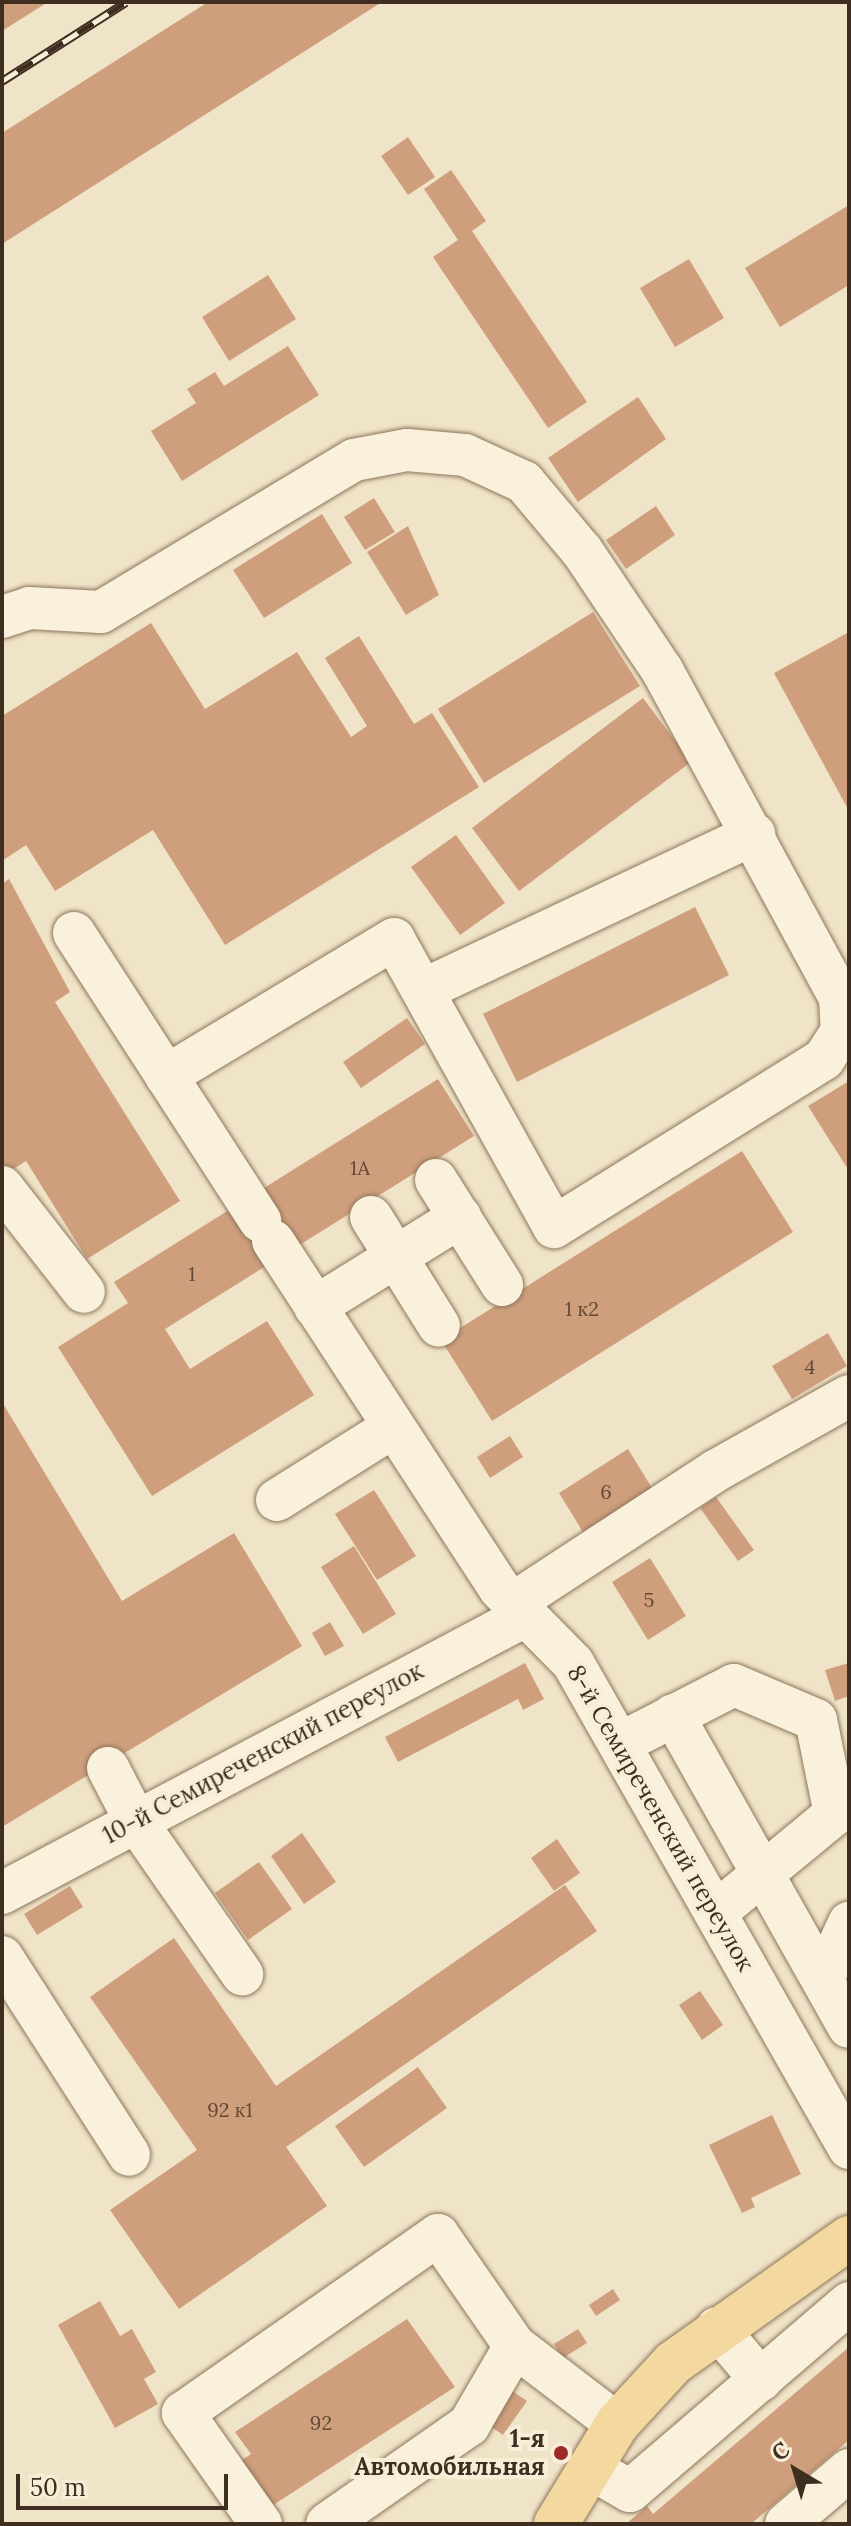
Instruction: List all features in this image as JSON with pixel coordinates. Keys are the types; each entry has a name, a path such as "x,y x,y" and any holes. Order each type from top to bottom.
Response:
{"main road":[{"path":"556,2524 617,2424 717,2328 844,2257"}],"street":[{"path":"2,617 29,608 101,612 354,460 407,450 465,455 524,482 582,551 662,670 754,834 840,998 842,1031 824,1059 554,1227 425,989 394,939 166,1076"},
{"path":"425,989 754,834"},
{"name":"8-й Семиреченский переулок","path":"74,933 392,1428 518,1610 573,1663 848,2139"},
{"path":"436,1180 502,1285"},
{"path":"2,1187 84,1292"},
{"path":"371,1217 439,1326"},
{"path":"315,1307 460,1217"},
{"name":"10-й Семиреченский переулок","path":"2,1893 518,1610 849,1396"},
{"path":"277,1500 392,1428"},
{"path":"621,1743 734,1685 816,1720 842,1832 766,1874 716,1912"},
{"path":"673,1715 766,1874 849,2027"},
{"path":"108,1768 135,1820 242,1974"},
{"path":"823,1979 849,1923"},
{"path":"2,1957 129,2155"},
{"path":"261,2524 183,2413 438,2235 515,2346 617,2424"},
{"path":"590,2468 630,2491 849,2303"},
{"path":"717,2328 761,2380"},
{"path":"327,2524 469,2425 515,2346"},
{"path":"786,2524 849,2470"}],"building":[{"path":"2,2 48,2 2,31"},
{"path":"208,2 382,2 2,244 2,133"},
{"path":"408,137 435,177 408,195 381,156"},
{"path":"451,170 486,221 472,231 587,402 548,428 433,257 458,240 424,189"},
{"path":"849,205 849,285 780,327 745,268"},
{"path":"689,259 724,318 675,347 640,288"},
{"path":"268,275 296,319 229,361 202,317"},
{"path":"288,346 319,395 182,481 151,431 196,403 187,389 215,372 224,386"},
{"path":"638,397 666,439 578,502 548,458"},
{"path":"374,498 395,532 365,550 344,517"},
{"path":"656,506 675,535 626,569 606,540"},
{"path":"322,514 352,563 264,618 233,570"},
{"path":"408,526 439,595 406,615 367,552"},
{"path":"593,612 640,686 484,783 438,709"},
{"path":"151,623 205,709 297,652 351,737 367,726 325,658 359,636 414,724 432,713 479,787 225,945 153,830 55,891 26,845 2,861 2,716"},
{"path":"849,632 849,811 774,673"},
{"path":"643,698 691,762 519,891 472,828"},
{"path":"456,835 505,903 460,935 411,867"},
{"path":"9,879 70,992 55,1002 180,1201 87,1259 26,1161 7,1173 2,1166 2,884"},
{"path":"695,907 729,975 517,1082 483,1014"},
{"path":"407,1018 425,1044 361,1088 343,1062"},
{"path":"438,1079 474,1136 165,1329 190,1369 267,1321 314,1395 152,1496 58,1347 128,1303 114,1282"},
{"path":"849,1081 849,1171 808,1106"},
{"path":"742,1151 793,1232 492,1421 441,1340"},
{"path":"828,1333 847,1366 792,1399 772,1366"},
{"path":"2,1402 122,1601 234,1533 302,1646 2,1827"},
{"path":"510,1436 523,1457 490,1478 477,1457"},
{"path":"628,1449 652,1488 583,1532 559,1493"},
{"path":"374,1490 416,1556 377,1580 335,1514"},
{"path":"716,1497 754,1550 738,1561 700,1508"},
{"path":"354,1546 396,1614 363,1634 321,1567"},
{"path":"650,1558 686,1616 648,1640 612,1582"},
{"path":"330,1622 344,1646 325,1656 312,1633"},
{"path":"525,1663 544,1699 523,1710 518,1699 398,1762 385,1737"},
{"path":"849,1663 849,1696 835,1701 825,1670"},
{"path":"302,1833 336,1882 304,1904 271,1856"},
{"path":"557,1839 580,1873 554,1891 531,1858"},
{"path":"259,1862 292,1909 248,1940 215,1893"},
{"path":"565,1885 597,1931 286,2147 327,2206 179,2309 110,2210 197,2150 90,1997 174,1938 276,2086"},
{"path":"70,1886 83,1907 37,1935 24,1914"},
{"path":"700,1991 723,2025 702,2040 679,2005"},
{"path":"418,2067 447,2108 364,2167 335,2126"},
{"path":"772,2115 801,2174 751,2198 755,2207 742,2213 709,2145"},
{"path":"613,2289 620,2300 596,2316 589,2305"},
{"path":"100,2301 120,2336 132,2329 156,2372 144,2379 158,2404 115,2428 58,2325"},
{"path":"407,2319 455,2387 264,2511 233,2466 251,2454 235,2432"},
{"path":"578,2329 587,2343 563,2358 554,2344"},
{"path":"849,2347 849,2440 751,2524 626,2524 647,2506 653,2514"},
{"path":"511,2390 527,2401 503,2435 487,2424"}],"railway":[{"path":"2,81 126,2"}],"place":[{"name":"1-я Автомобильная","path":"561,2453"}]}
